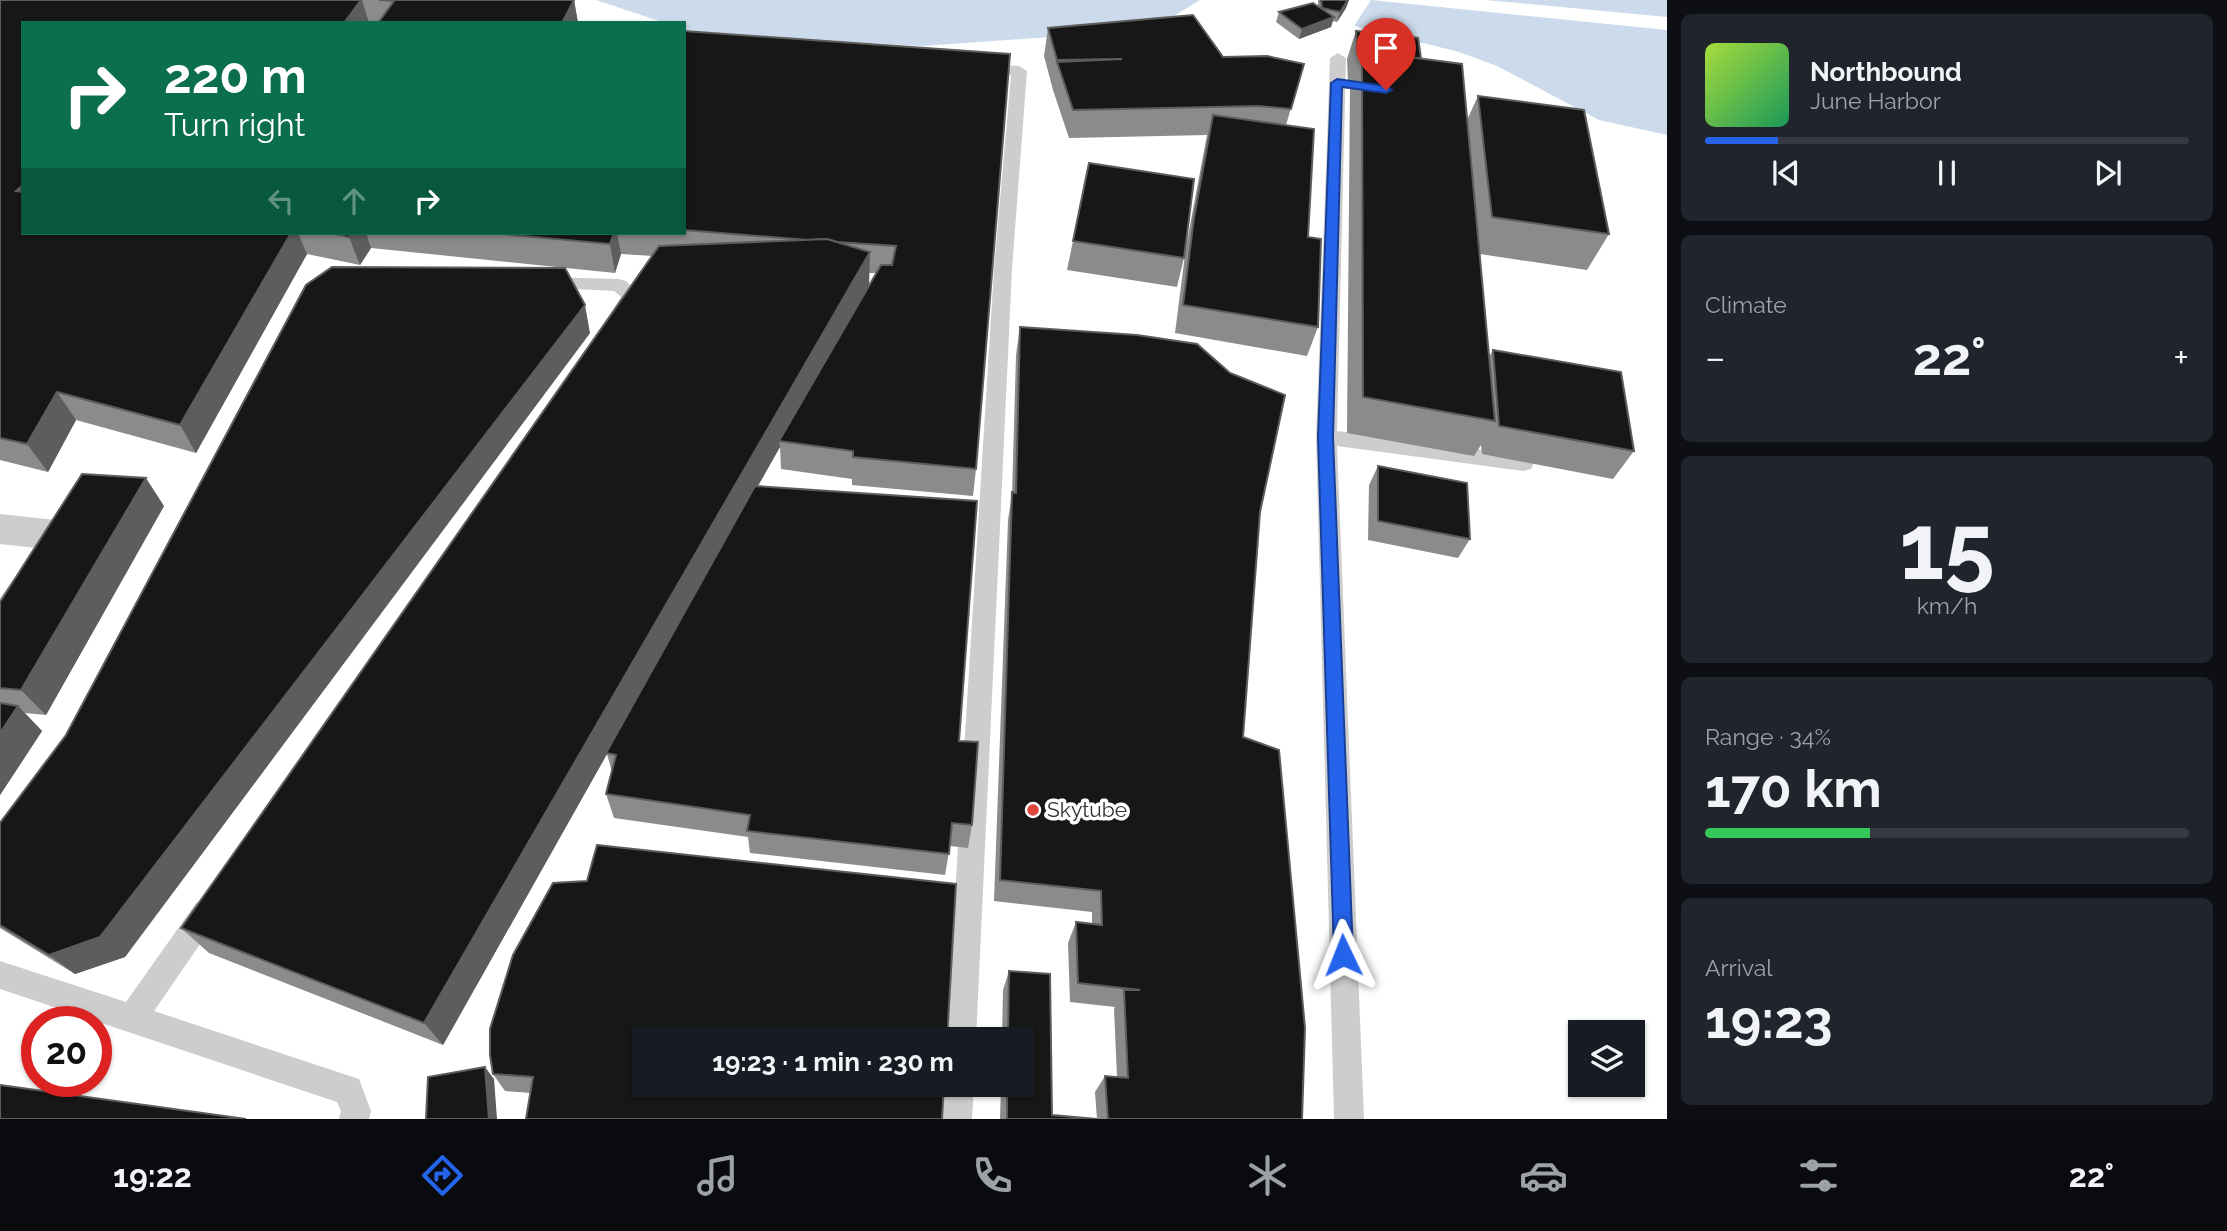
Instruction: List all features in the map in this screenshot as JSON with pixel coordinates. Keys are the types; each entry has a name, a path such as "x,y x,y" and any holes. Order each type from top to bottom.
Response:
{"street":[{"path":"0,529 65,536 0,629"}],"lane":[{"path":"1338,58 1344,84 1326,437 1349,1119"},
{"path":"960,66 1019,71 1003,269 962,1027"},
{"path":"528,282 620,285 631,296 608,333"},
{"path":"1326,437 1523,463"},
{"path":"132,1018 219,892"},
{"path":"0,975 348,1090 356,1111 354,1119"},
{"path":"957,1119 958,1097"}],"water":[{"path":"596,0 730,0 920,19 1095,6 1110,0 1200,0 1151,30 922,46 697,33 686,30 686,21 659,21"},
{"path":"1371,0 1667,30 1667,135 1599,120 1497,66 1459,52 1354,26"},
{"path":"1486,0 1667,0 1667,17"}],"building":[{"path":"0,0 361,0 345,21 21,21 21,187 16,191 21,192 21,235 290,235 180,425 57,392 27,444 0,438"},
{"path":"379,0 574,0 563,21 379,21 394,1"},
{"path":"1321,0 1348,0 1340,12 1322,8"},
{"path":"1313,3 1334,17 1302,29 1279,12"},
{"path":"1193,15 1223,57 1267,56 1304,64 1291,109 1258,106 1073,110 1057,62 1122,59 1057,60 1048,28"},
{"path":"686,31 1010,54 976,469 853,457 853,451 779,441 881,265 892,265 896,246 827,239 808,240 686,230"},
{"path":"1356,31 1418,38 1421,59 1362,51 1361,55 1358,55"},
{"path":"1362,51 1462,64 1495,421 1363,397"},
{"path":"1478,96 1584,110 1609,234 1492,217"},
{"path":"1213,115 1314,129 1308,237 1321,239 1318,327 1183,305 1194,218"},
{"path":"1089,163 1194,179 1184,258 1073,241"},
{"path":"514,235 613,235 610,244"},
{"path":"827,239 870,252 424,1023 181,928 659,246"},
{"path":"332,267 565,268 585,305 100,937 49,955 0,925 0,823 66,735 306,285"},
{"path":"1020,327 1137,335 1197,344 1230,373 1285,395 1260,512 1243,737 1279,750 1305,1028 1302,1119 1108,1119 1105,1076 1128,1078 1124,990 1140,990 1078,983 1076,922 1102,925 1101,891 1000,880"},
{"path":"1493,350 1621,372 1634,451 1499,426"},
{"path":"1378,466 1467,483 1470,539 1378,521"},
{"path":"82,474 146,478 21,690 0,688 0,602"},
{"path":"755,486 977,501 959,741 978,742 972,825 952,823 949,854 747,831 750,815 606,794 616,755 606,753"},
{"path":"0,703 18,706 0,733"},
{"path":"597,845 956,884 948,1027 632,1027 632,1097 943,1097 942,1119 526,1119 533,1077 493,1074 490,1029 513,955 553,883 587,881"},
{"path":"1009,971 1050,974 1052,1115 1097,1119 1007,1119 1007,1097 1034,1097 1034,1027 1008,1027"},
{"path":"485,1067 489,1119 426,1119 428,1077"},
{"path":"0,1085 21,1088 21,1097 87,1097 246,1119 0,1119"}],"waterway":[{"path":"712,0 805,11 900,14 994,10 1087,0"}],"place":[{"name":"Skytube","path":"1033,810"}],"route":[{"path":"1343,955 1326,437 1337,83 1386,90"}]}
